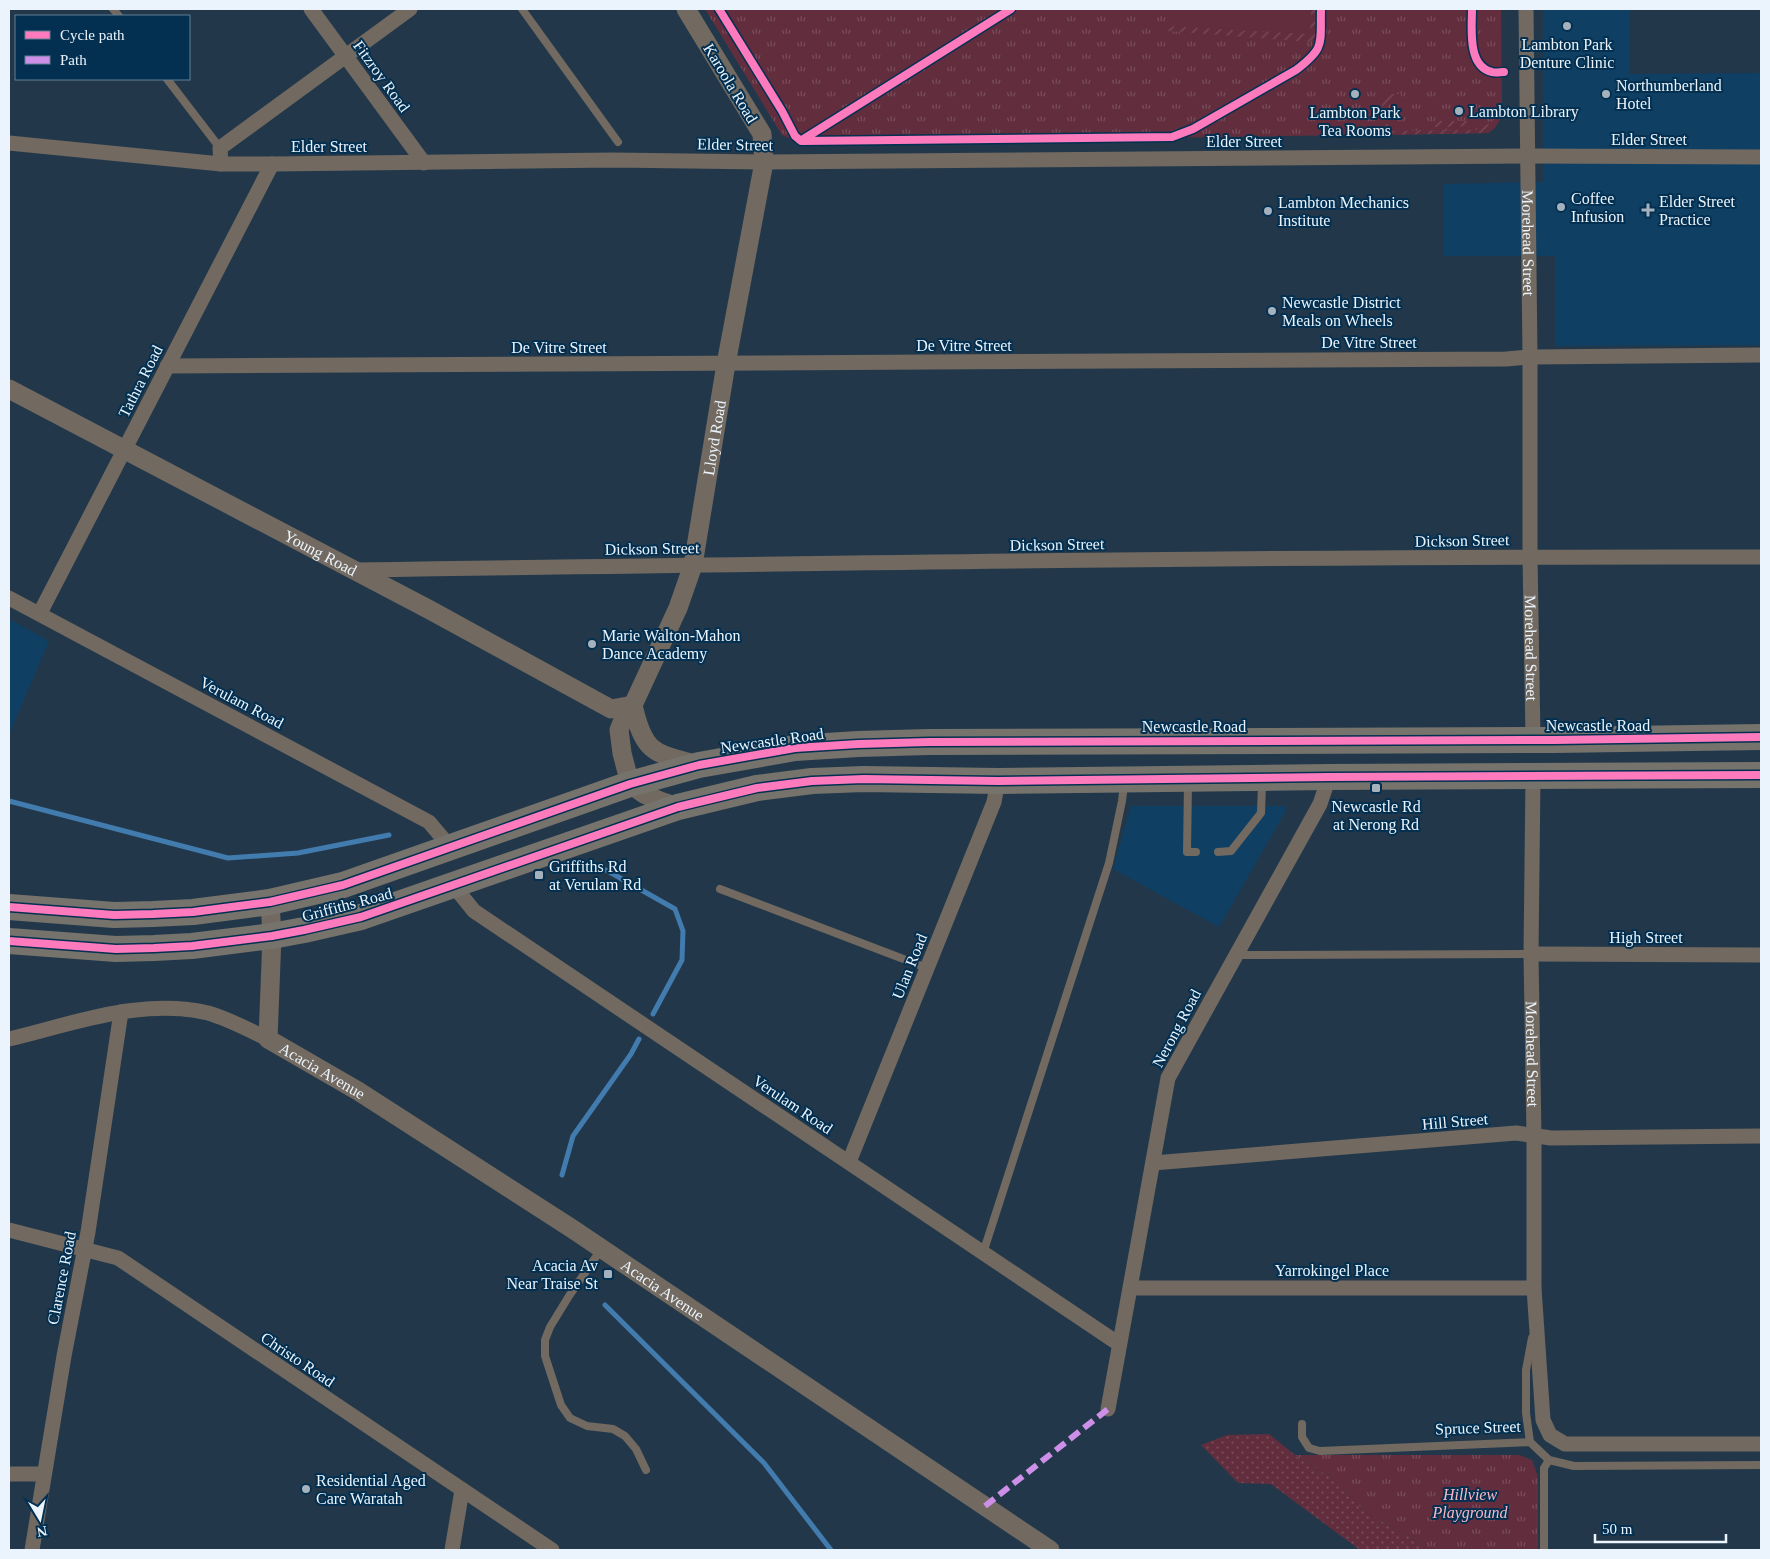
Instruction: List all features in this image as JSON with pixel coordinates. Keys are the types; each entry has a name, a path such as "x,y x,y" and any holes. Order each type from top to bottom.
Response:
{"highway":[{"name":"Newcastle Road","path":"630,784 699,765 795,748 858,744 948,741 1761,737"},
{"path":"1329,777 1333,739"},
{"name":"Morehead Street","path":"1533,739 1533,776"},
{"path":"678,806 757,788 812,781 864,779 998,781 1761,775"},
{"name":"Griffiths Road","path":"9,907 114,915 193,912 270,902 343,885 630,784"},
{"name":"Griffiths Road","path":"9,942 116,949 154,948 272,936 361,917 678,806"}],"street":[{"name":"Fitzroy Road","path":"311,9 424,163"},
{"path":"221,156 346,56 410,9"},
{"name":"Karoola Road","path":"686,9 762,134 764,162"},
{"name":"Morehead Street","path":"1526,9 1533,739"},
{"name":"Elder Street","path":"9,143 221,156 272,164 613,160 764,162 1761,156"},
{"name":"Lloyd Road","path":"630,784 622,753 619,730 678,608 693,565 726,364 764,162"},
{"name":"Tathra Road","path":"40,613 272,164"},
{"name":"De Vitre Street","path":"167,366 1496,359 1530,356 1761,355"},
{"name":"Young Road","path":"9,389 354,570 611,709 633,704"},
{"name":"Dickson Street","path":"354,570 1530,556 1761,556"},
{"name":"Verulam Road","path":"9,598 429,822 451,848"},
{"path":"633,704 641,734 656,752 699,765"},
{"name":"Morehead Street","path":"1533,776 1531,954 1534,1288 1543,1420 1550,1435 1565,1444 1761,1444"},
{"name":"Nerong Road","path":"1108,1409 1168,1078 1320,804 1329,777"},
{"name":"Ulan Road","path":"849,1162 994,802 998,781"},
{"path":"630,784 644,794 678,806"},
{"name":"Verulam Road","path":"453,885 474,911 1119,1344"},
{"name":"Acacia Avenue","path":"268,1039 272,936 270,902"},
{"name":"High Street","path":"1531,954 1761,955"},
{"name":"Acacia Avenue","path":"9,1039 121,1012 154,1007 190,1010 223,1018 268,1039 358,1091 602,1248 1050,1550"},
{"name":"Clarence Road","path":"32,1550 43,1474 84,1248 121,1012"},
{"name":"Hill Street","path":"1153,1162 1516,1133 1551,1138 1761,1136"},
{"name":"Christo Road","path":"9,1230 118,1258 552,1550"},
{"name":"Yarrokingel Place","path":"1130,1288 1534,1288"},
{"path":"9,1474 43,1474"},
{"path":"452,1550 462,1490"}],"lane":[{"path":"522,9 618,142"},
{"path":"168,80 221,156"},
{"path":"1218,852 1231,851 1261,813 1262,778"},
{"path":"1188,779 1187,852 1196,852"},
{"path":"983,1253 1109,863 1122,801 1124,780"},
{"path":"720,889 927,968"},
{"path":"1235,956 1531,954"},
{"path":"602,1248 550,1327 545,1340 545,1356 561,1405 570,1418 587,1426 613,1429 625,1436 636,1449 646,1470"},
{"path":"1530,1442 1526,1413 1526,1370 1535,1323"},
{"name":"Spruce Street","path":"1302,1424 1302,1437 1309,1448 1320,1451 1530,1442 1548,1460"},
{"path":"1544,1550 1544,1468 1548,1460 1574,1466 1761,1465"}],"shaded area":[{"path":"1543,9 1630,9 1629,74 1761,73 1761,345 1555,346 1555,256 1444,256 1443,184 1543,182"},
{"path":"9,619 49,641 9,735"},
{"path":"1131,806 1285,806 1285,812 1219,927 1113,869"}],"green space":[{"path":"705,9 1501,9 1502,114 1495,128 1488,133 801,143 782,135"},
{"path":"1170,9 1311,9 1310,34 1169,26"},
{"path":"1311,9 1318,9 1317,35 1310,42 1166,31 1166,26 1309,34"},
{"path":"1382,94 1401,94 1401,98 1392,98 1388,105 1388,126 1383,126"},
{"path":"1498,109 1502,114 1501,117 1497,125 1488,133 1388,135 1388,131 1477,130 1478,126 1491,124 1494,118 1494,110"},
{"path":"1434,121 1471,121 1471,126 1434,127"},
{"path":"1269,1434 1295,1455 1330,1477 1367,1513 1421,1544 1426,1550 1360,1550 1271,1484 1238,1483 1201,1445 1227,1435"},
{"name":"Hillview Playground","path":"1295,1455 1519,1455 1532,1460 1538,1477 1538,1550 1426,1550 1421,1544 1367,1513 1330,1477"}],"waterway":[{"path":"9,801 228,858 298,853 389,835"},
{"path":"606,870 675,909 683,931 682,960 653,1014"},
{"path":"562,1175 573,1136 631,1054 639,1039"},
{"path":"605,1305 764,1463 831,1550"}],"marked path":[{"path":"985,1506 1108,1409"}],"cycle path":[{"path":"719,9 782,111 795,136 801,141 1172,137 1193,129 1296,70 1306,62 1317,50 1321,38 1321,9"},
{"path":"802,140 1011,9"},
{"path":"1472,9 1473,45 1478,62 1492,72 1504,72"},
{"path":"9,907 114,915 193,912 270,902 343,885 630,784 699,765 795,748 929,742 1554,740 1761,737"},
{"path":"9,941 116,949 154,948 192,946 304,930 361,917 678,807 757,788 812,781 864,779 998,781 1761,775"}],"place":[{"name":"Lambton Park Denture Clinic","path":"1567,26"},
{"name":"Lambton Park Tea Rooms","path":"1355,94"},
{"name":"Northumberland Hotel","path":"1606,94"},
{"name":"Lambton Library","path":"1459,111"},
{"name":"Coffee Infusion","path":"1561,207"},
{"name":"Elder Street Practice","path":"1648,210"},
{"name":"Lambton Mechanics Institute","path":"1268,211"},
{"name":"Newcastle District Meals on Wheels","path":"1272,311"},
{"name":"Marie Walton-Mahon Dance Academy","path":"592,644"},
{"name":"Newcastle Rd at Nerong Rd","path":"1376,788"},
{"name":"Griffiths Rd at Verulam Rd","path":"539,875"},
{"name":"Acacia Av Near Traise St","path":"608,1274"},
{"name":"Residential Aged Care Waratah","path":"306,1489"}]}
